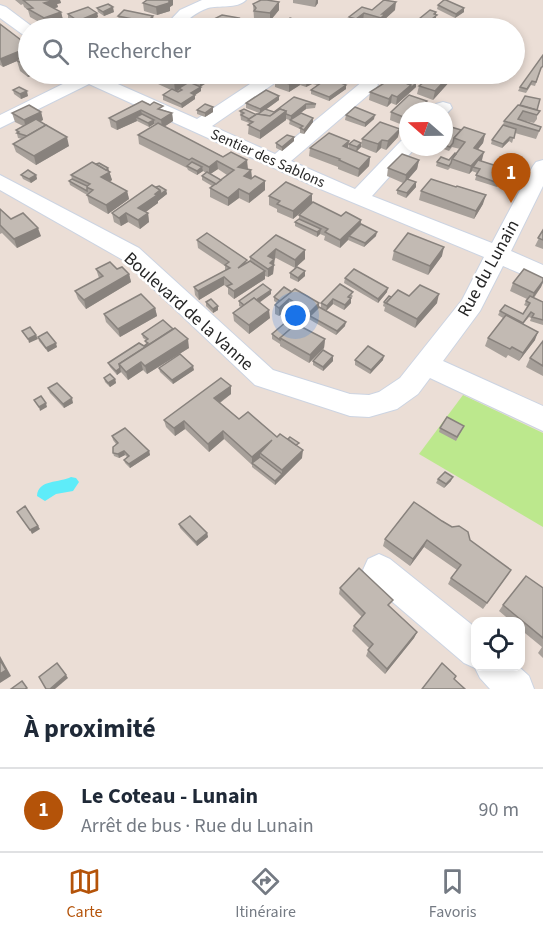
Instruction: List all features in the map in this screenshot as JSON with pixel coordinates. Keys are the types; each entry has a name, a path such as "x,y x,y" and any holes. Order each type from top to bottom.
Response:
{"street":[{"path":"179,18 202,4 238,0"},
{"path":"0,10 18,24"},
{"name":"Sentier des Sablons","path":"0,122 74,84"},
{"name":"Sentier des Sablons","path":"103,84 358,198 499,253 543,275"},
{"path":"198,128 262,84"},
{"path":"278,162 369,85"},
{"path":"358,198 399,155"},
{"name":"Rue du Lunain","path":"426,365 471,305 543,166"},
{"name":"Boulevard de la Vanne","path":"0,181 131,254 264,378 350,405 369,406 387,401 409,386 426,365"},
{"path":"426,365 543,419"},
{"path":"379,570 471,647"},
{"path":"497,671 516,689"}],"green space":[{"path":"463,395 543,433 543,527 419,454"}],"water":[{"path":"71,477 76,478 79,482 73,491 56,494 45,501 37,496 38,491 45,484"}],"building":[{"path":"23,0 55,0 44,3 61,12 44,18 28,9 33,8"},
{"path":"147,0 169,0 169,3 156,7 143,3"},
{"path":"261,0 279,2 270,13 254,11 256,8 253,4"},
{"path":"384,0 396,2 382,14 385,14 381,18 364,13 357,18 349,17 362,7 372,10"},
{"path":"444,0 464,8 456,14 438,5"},
{"path":"108,4 113,7 103,12 97,8"},
{"path":"88,7 97,13 85,18 74,18 68,14"},
{"path":"124,10 153,16 151,18 128,18 118,16"},
{"path":"430,10 436,12 434,14 437,15 433,18 420,18"},
{"path":"222,15 239,18 216,18"},
{"path":"0,24 18,38 18,52 0,59"},
{"path":"543,55 543,66 536,82 532,81 527,89 520,87 525,84 525,80"},
{"path":"186,84 201,87 191,93 195,95 181,104 163,95 172,89 178,92 182,90 179,88"},
{"path":"320,84 346,85 329,97 311,90"},
{"path":"383,84 411,85 397,97 392,95 389,99 370,92"},
{"path":"422,84 442,84 435,91 419,86"},
{"path":"19,87 27,91 20,94 13,90"},
{"path":"266,90 279,96 260,109 246,103"},
{"path":"409,95 427,101 426,102 402,102"},
{"path":"525,96 540,99 537,110 520,105"},
{"path":"294,97 316,104 306,104 291,116 280,109 270,116 258,114 265,109 274,112"},
{"path":"142,101 150,105 154,102 163,106 158,109 172,113 161,120 141,110 116,122 109,118"},
{"path":"205,104 213,107 205,113 197,110"},
{"path":"399,104 399,115 391,112"},
{"path":"29,105 41,112 24,120 12,113"},
{"path":"518,105 540,111 537,115 523,111 518,119 541,127 539,131 504,121"},
{"path":"355,107 375,115 365,123 346,115"},
{"path":"244,109 256,115 249,119 241,115 244,113 240,111"},
{"path":"280,109 286,111 260,131 248,125 253,122 248,120 257,114 270,116"},
{"path":"301,113 313,118 304,130 300,128 303,126 290,120"},
{"path":"142,114 154,120 148,123 136,117"},
{"path":"36,119 46,125 27,136 17,133 19,132 16,130"},
{"path":"380,122 399,129 388,141 382,140 378,144 362,139"},
{"path":"158,123 223,157 231,152 247,160 238,167 251,170 244,176 251,179 255,176 265,181 249,194 239,189 228,198 210,188 234,170 217,161 209,167 192,158 189,160 138,135"},
{"path":"46,125 67,137 34,156 13,144"},
{"path":"503,125 516,129 514,138 510,137 503,144 492,140"},
{"path":"464,127 485,134 474,148 484,152 471,166 452,159 465,142 454,138"},
{"path":"453,128 461,130 453,143"},
{"path":"329,133 349,141 343,146 370,157 359,169 310,148"},
{"path":"287,135 294,137 282,147 276,143"},
{"path":"354,140 361,143 357,147 349,144"},
{"path":"456,154 449,166 437,162 441,157 449,160"},
{"path":"400,156 419,160 406,175 388,168"},
{"path":"478,160 506,169 498,183 476,175 480,169 473,167"},
{"path":"92,162 110,172 101,177 127,191 106,205 87,195 93,190 86,187 90,184 71,175"},
{"path":"192,162 202,167 197,171 187,166"},
{"path":"99,163 108,168 106,170 96,164"},
{"path":"28,170 36,175 29,179 21,175"},
{"path":"207,172 221,180 216,184 202,176"},
{"path":"72,179 87,186 87,191 69,181"},
{"path":"407,179 416,182 407,193 397,190"},
{"path":"431,179 486,195 476,211 421,191"},
{"path":"286,182 312,194 293,211 277,204 280,201 269,196"},
{"path":"152,185 160,190 155,194 157,195 138,208 148,213 138,220 126,213 119,218 112,213"},
{"path":"159,186 166,190 161,194 156,187"},
{"path":"313,202 341,216 346,212 361,220 340,240 325,232 328,229 299,215"},
{"path":"0,209 11,219 23,213 38,228 14,239 0,225"},
{"path":"299,219 321,229 317,232 295,222"},
{"path":"361,224 377,232 365,243 349,236"},
{"path":"543,230 543,240 538,238"},
{"path":"207,233 247,260 238,268 250,261 265,271 234,291 227,286 232,284 224,277 198,291 194,287 230,268 225,265 229,262 197,240"},
{"path":"408,233 444,247 430,266 394,251"},
{"path":"276,235 305,250 295,260 276,249 268,256 274,259 270,263 274,265 268,269 250,257"},
{"path":"110,262 117,269 122,267 129,274 84,300 75,291 103,276 96,269"},
{"path":"297,267 305,271 298,278 290,273"},
{"path":"354,269 388,288 378,299 345,278"},
{"path":"524,269 543,278 534,293 513,283"},
{"path":"263,284 271,290 244,305 239,301"},
{"path":"340,284 353,292 345,305 333,299 327,306 321,303"},
{"path":"420,285 439,294 417,319 386,303 398,290 409,296"},
{"path":"284,287 292,292 280,301 274,297"},
{"path":"295,289 319,303 310,312 302,307 299,310 290,305 294,302 289,299 279,308 275,305"},
{"path":"141,294 155,308 118,329 104,314"},
{"path":"530,296 543,302 543,320 532,317 534,314 531,312 523,323 500,311 505,305 523,314 530,303 526,301"},
{"path":"254,298 269,310 249,325 233,313"},
{"path":"211,299 218,306 213,309 206,302"},
{"path":"319,307 346,322 337,331 310,316"},
{"path":"506,315 538,332 523,353 488,338"},
{"path":"163,320 173,329 119,364 120,368 116,371 108,363 139,343 144,346 148,343 145,341 148,339 142,334"},
{"path":"286,322 293,327 280,340 272,334"},
{"path":"296,324 325,339 310,355 280,338"},
{"path":"30,327 36,335 28,339 22,331"},
{"path":"175,328 188,339 145,366 141,362 126,372 119,364"},
{"path":"47,332 56,343 46,348 38,337"},
{"path":"543,341 543,366 530,358"},
{"path":"368,346 384,356 371,370 355,360"},
{"path":"323,350 333,356 323,367 313,361"},
{"path":"180,354 193,366 172,380 159,368"},
{"path":"110,374 115,379 108,383 104,378"},
{"path":"221,378 231,386 214,398 239,419 248,412 277,437 280,434 303,450 282,470 260,453 272,440 252,457 223,431 208,444 184,421 174,428 164,420"},
{"path":"57,383 72,398 63,404 48,388"},
{"path":"41,396 46,403 39,407 34,400"},
{"path":"447,417 464,426 457,437 440,428"},
{"path":"125,428 149,451 129,464 124,460 129,456 124,451 118,454 113,453 113,447 118,443 112,436"},
{"path":"290,437 299,443 296,445 288,439"},
{"path":"260,457 282,474 275,481 252,463"},
{"path":"445,472 453,477 446,484 438,479"},
{"path":"414,502 452,527 459,526 468,532 470,540 511,570 487,603 451,578 461,565 427,540 413,559 385,539"},
{"path":"25,506 38,526 30,530 17,512"},
{"path":"190,516 207,533 196,542 179,524"},
{"path":"359,568 393,600 388,605 417,632 387,669 368,650 373,644 354,626 365,613 340,588"},
{"path":"526,576 543,588 543,638 525,623 525,617 518,617 503,605"},
{"path":"0,660 6,670 0,674"},
{"path":"57,663 66,675 50,689 46,689 39,677"},
{"path":"442,663 456,676 454,679 465,689 422,689"},
{"path":"22,681 27,688 11,689"}],"place":[{"name":"Le Coteau - Lunain","path":"511,203"}]}
